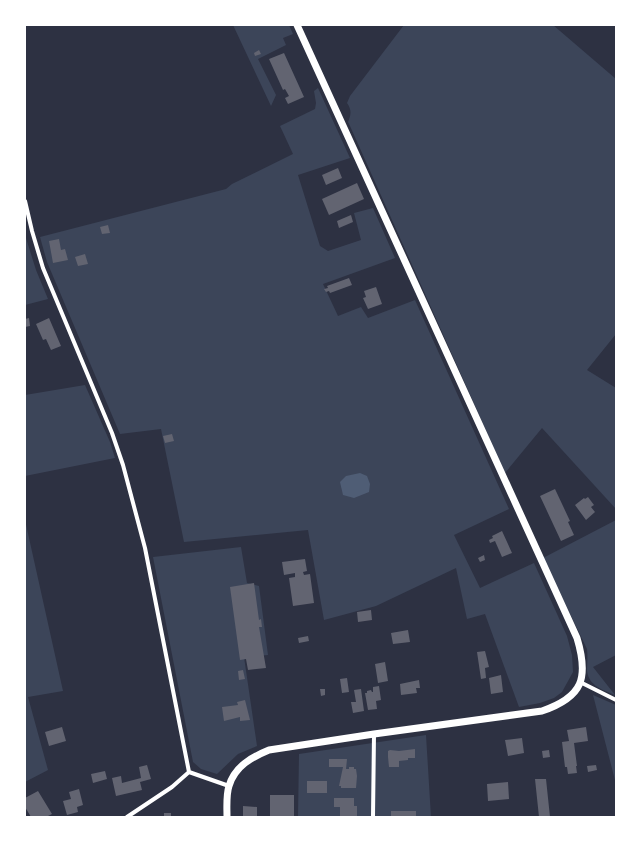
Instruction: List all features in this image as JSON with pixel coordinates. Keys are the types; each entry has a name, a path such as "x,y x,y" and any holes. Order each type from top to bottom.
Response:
{"street":[{"path":"227,817 229,786 234,774 243,764 255,756 269,750 542,711 557,706 568,698 578,687 582,677 583,664 577,638 297,25"},
{"path":"25,201 43,268 112,433 123,464 145,548 189,772"},
{"path":"580,682 616,700"},
{"path":"373,817 374,734"},
{"path":"189,772 229,786"},
{"path":"127,817 172,787 189,772"}],"shaded area":[{"path":"233,25 289,25 293,34 283,38 286,45 258,59 276,95 271,106"},
{"path":"404,25 553,25 616,79 616,334 587,370 616,388 616,509 542,428 505,473 348,122 350,117 350,108 347,103 350,96"},
{"path":"318,88 350,158 298,175 320,246 328,251 361,240 354,213 373,208 395,258 323,284 338,316 361,307 368,318 415,300 509,509 454,535 480,588 534,563 567,636 572,655 573,672 562,692 554,698 540,703 519,707 485,614 467,619 456,568 376,606 324,620 308,530 184,542 161,429 120,434 47,262 40,237 226,189 232,184 293,154 280,126 315,109 316,103 314,91"},
{"path":"25,235 36,270 48,299 25,305"},
{"path":"85,385 110,442 115,458 25,476 25,395"},
{"path":"360,473 367,476 370,484 369,492 354,498 343,495 340,482 346,476"},
{"path":"25,520 63,691 28,697 48,770 25,782"},
{"path":"616,520 616,655 593,667 615,695 597,687 588,676 587,649 543,558"},
{"path":"241,547 247,583 259,586 268,655 244,657 257,746 238,754 217,774 201,769 193,762 153,557"},
{"path":"593,695 616,705 616,784"},
{"path":"426,735 431,817 298,817 299,754"}],"building":[{"path":"259,50 261,54 255,56 254,53"},
{"path":"284,53 304,97 288,104 285,98 289,96 285,89 283,90 269,59"},
{"path":"338,168 342,178 326,185 322,175"},
{"path":"357,183 364,199 329,215 322,199"},
{"path":"351,215 353,222 339,228 337,221"},
{"path":"108,225 110,233 102,234 100,227"},
{"path":"59,239 61,250 65,249 68,260 53,263 49,241"},
{"path":"85,254 88,264 78,266 75,257"},
{"path":"349,278 352,285 330,293 329,291 326,292 324,289 328,288 327,286"},
{"path":"376,287 382,304 368,309 363,298 366,297 364,291"},
{"path":"29,318 30,326 25,327 25,319"},
{"path":"49,318 61,346 51,350 46,339 43,340 36,324"},
{"path":"172,434 174,441 165,443 163,436"},
{"path":"555,489 570,521 568,522 574,535 561,541 540,496"},
{"path":"588,497 594,505 591,507 595,512 586,520 575,505 584,498 585,499"},
{"path":"502,531 512,553 502,557 495,541 490,543 489,540 493,538 492,536"},
{"path":"484,555 485,560 480,562 478,558"},
{"path":"305,559 307,571 303,572 304,575 310,574 314,603 293,606 289,578 295,577 295,573 284,575 282,562"},
{"path":"254,583 259,620 261,619 262,627 259,627 266,668 248,670 246,659 240,660 230,587"},
{"path":"371,610 372,620 358,622 357,612"},
{"path":"408,630 410,642 393,644 391,633"},
{"path":"308,636 309,641 299,643 298,638"},
{"path":"485,651 489,667 485,668 486,678 481,679 477,652"},
{"path":"385,662 388,681 378,683 375,664"},
{"path":"243,670 245,679 239,680 238,671"},
{"path":"501,675 503,692 491,694 489,678"},
{"path":"347,678 349,692 342,693 340,679"},
{"path":"419,680 420,688 416,688 417,693 401,695 400,684"},
{"path":"379,686 381,700 376,701 377,709 368,710 365,693 371,690 373,692 373,687"},
{"path":"320,689 325,689 325,695 321,696"},
{"path":"361,689 364,711 353,713 351,702 356,702 354,690"},
{"path":"245,700 250,720 240,721 240,717 224,721 222,707 238,705 237,702"},
{"path":"62,727 66,741 49,746 45,732"},
{"path":"586,727 588,741 574,743 577,773 568,774 567,767 565,767 562,742 569,741 567,730"},
{"path":"522,738 524,753 508,756 505,740"},
{"path":"415,749 415,758 408,758 408,760 399,761 399,767 389,767 388,751"},
{"path":"549,750 550,757 543,758 542,751"},
{"path":"329,759 347,759 346,769 349,769 349,767 354,767 354,769 356,769 356,788 341,788 341,786 339,786 343,767 329,767"},
{"path":"147,765 151,779 140,782 142,790 116,796 112,778 121,776 122,783 141,778 139,767"},
{"path":"596,765 597,770 588,772 587,766"},
{"path":"105,771 107,779 93,783 91,774"},
{"path":"535,779 546,779 550,817 539,817"},
{"path":"307,781 327,781 327,793 307,793"},
{"path":"508,782 509,799 488,801 487,784"},
{"path":"79,789 83,805 77,807 78,812 67,815 63,801 71,799 69,792"},
{"path":"38,791 52,814 46,817 31,817 25,807 25,798"},
{"path":"270,795 294,795 294,817 270,817"},
{"path":"334,798 354,798 354,806 357,806 357,817 340,816 340,807 334,807"},
{"path":"243,806 257,807 257,817 243,817"},
{"path":"391,811 416,811 416,817 391,817"},
{"path":"164,813 171,813 171,817 164,817"}]}
